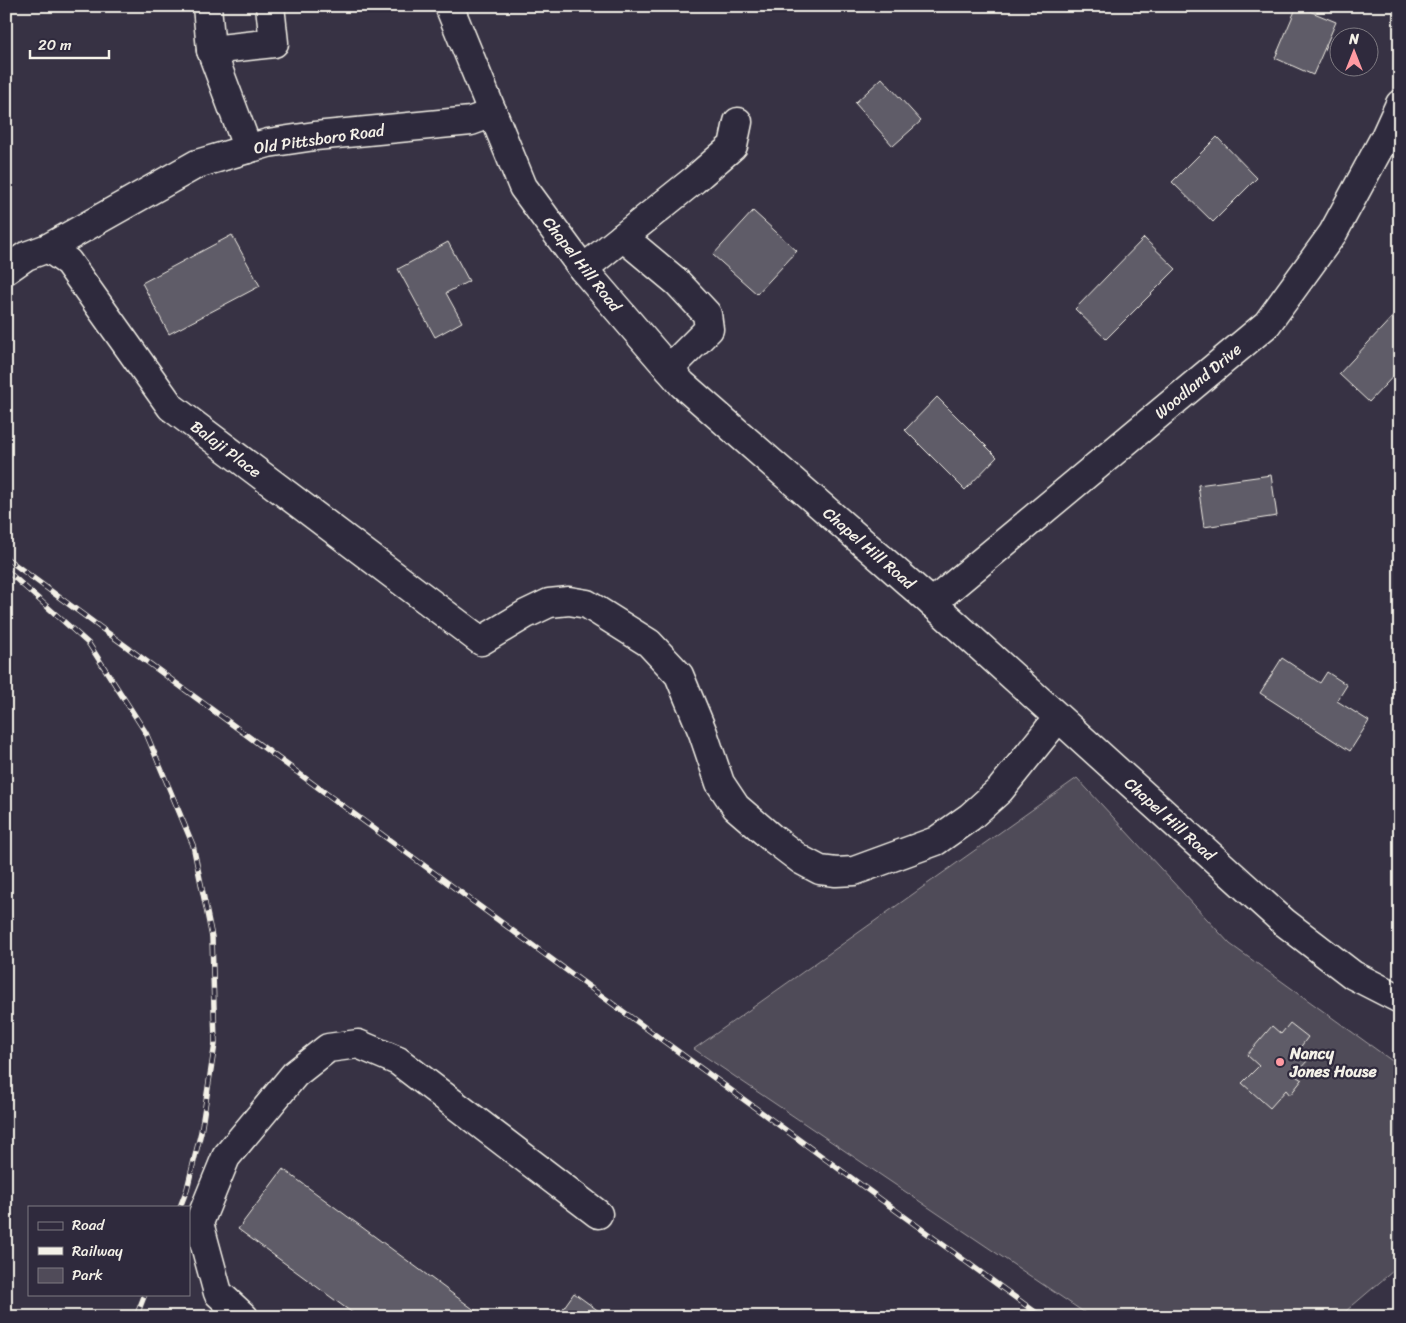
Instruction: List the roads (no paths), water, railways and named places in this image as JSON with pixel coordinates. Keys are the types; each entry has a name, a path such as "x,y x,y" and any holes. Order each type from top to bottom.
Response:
{"main road":[{"path":"207,6 212,50 248,149"},
{"path":"212,50 274,43 270,6"},
{"name":"Chapel Hill Road","path":"449,6 523,187 583,269 682,384 932,603 1284,922 1353,974 1400,999"},
{"name":"Woodland Drive","path":"932,603 1267,324 1333,233 1385,137 1400,104"},
{"name":"Old Pittsboro Road","path":"48,248 197,164 268,143 315,136 471,121 493,113"},
{"path":"583,269 694,180 733,146 738,122"},
{"path":"623,237 677,282 707,314 709,329 669,369"},
{"path":"6,270 26,256 48,248"},
{"name":"Balaji Place","path":"48,248 68,262 170,407 481,641 526,614 549,603 569,601 587,604 649,643 679,675 700,724 720,783 736,807 800,860 820,870 836,872 854,871 936,841 970,817 1000,790 1058,718"},
{"path":"244,1317 218,1293 199,1223 226,1157 295,1074 328,1048 358,1044 398,1061 598,1214"}],"railway":[{"path":"6,558 1042,1317"},
{"path":"6,570 89,644 146,733 193,845 212,937 215,1044 201,1132 187,1189 180,1206"},
{"path":"136,1317 144,1296"}],"place":[{"name":"Nancy Jones House","path":"1280,1062"}]}
